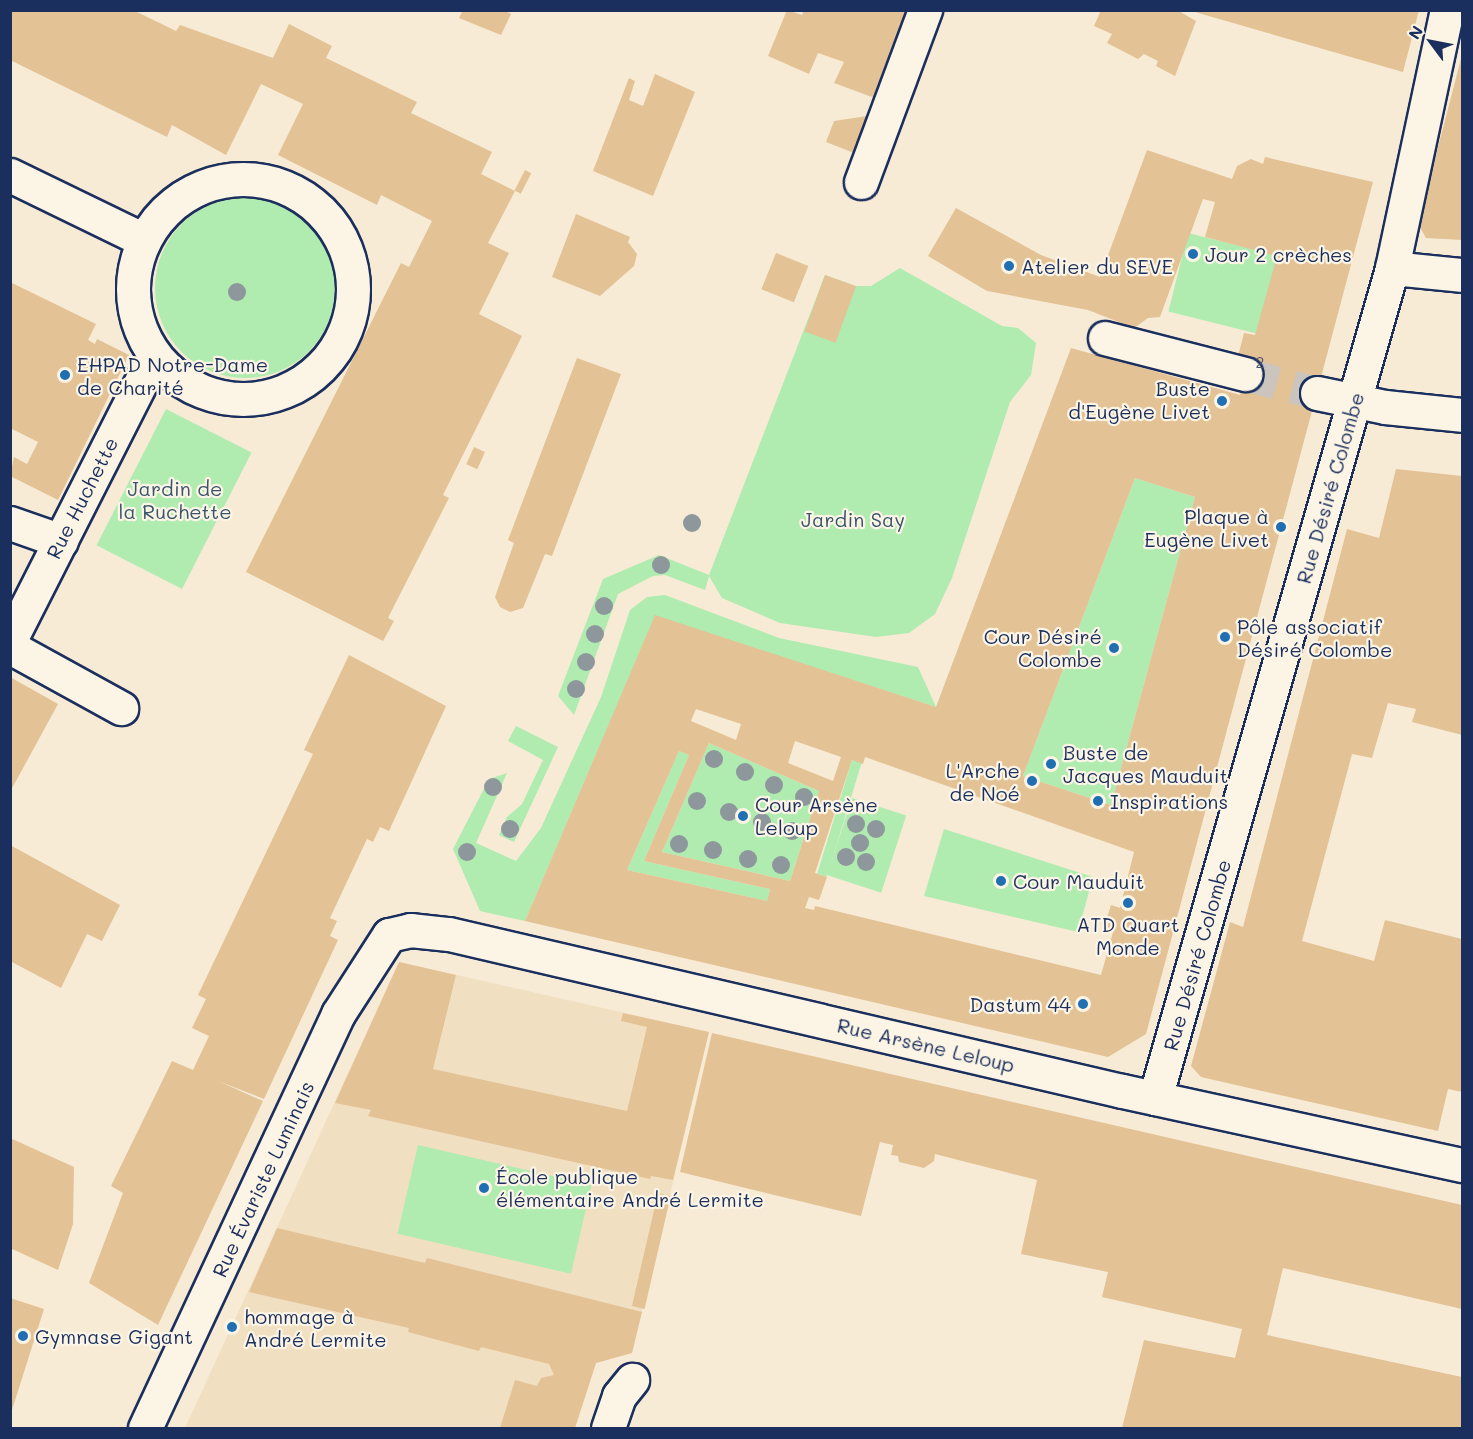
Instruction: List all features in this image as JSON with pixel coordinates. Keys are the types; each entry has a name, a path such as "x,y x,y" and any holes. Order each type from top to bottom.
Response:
{"street":[{"path":"861,182 925,10"},
{"name":"Rue Désiré Colombe","path":"1155,1098 1392,268 1447,10"},
{"path":"10,175 144,240"},
{"path":"228,180 264,180 297,192 325,214 344,244 353,279 350,315 337,347 313,374 282,392 249,399 215,396 184,382 158,360 142,333 134,302 135,271 144,240 165,211 194,190 228,180"},
{"path":"1392,268 1462,275"},
{"path":"1105,338 1245,374"},
{"name":"Rue Huchette","path":"10,640 146,374 158,360"},
{"path":"1317,393 1354,403 1462,415"},
{"path":"10,523 61,541"},
{"path":"10,647 121,708"},
{"name":"Rue Arsène Leloup","path":"389,935 410,930 449,934 1155,1098 1462,1165"},
{"name":"Rue Évariste Luminais","path":"145,1428 339,1014 389,935"},
{"path":"608,1428 619,1396 632,1380"}],"shaded area":[{"name":"École publique élémentaire André Lermite","path":"399,962 709,1032 632,1353 596,1363 575,1428 185,1428"}],"green space":[{"path":"245,198 279,205 295,213 309,224 320,238 328,254 335,288 328,322 320,338 309,352 295,363 279,371 245,378 211,371 195,363 181,352 170,338 162,322 155,288 162,254 170,238 181,224 195,213 211,205"},
{"path":"1188,233 1277,255 1258,334 1168,312"},
{"name":"Jardin Say","path":"900,268 1002,326 1018,328 1036,343 1031,375 1010,402 952,578 935,614 909,633 876,637 780,623 722,598 709,576 705,590 665,575 653,576 618,594 574,715 558,696 603,579 659,555 709,575 825,275 856,286 871,286"},
{"name":"Jardin de la Ruchette","path":"166,409 252,453 182,589 97,545"},
{"path":"1135,478 1195,497 1111,805 1023,776"},
{"path":"665,595 779,638 918,667 936,707 655,616 525,921 480,911 453,849 489,779 507,773 476,843 516,861 541,828 601,697 630,610 647,597"},
{"path":"516,726 558,747 514,842 499,835 507,817 522,804 543,760 508,741"},
{"path":"709,743 819,791 790,881 662,852"},
{"path":"679,751 689,755 644,861 770,889 767,901 627,870"},
{"path":"852,760 862,763 827,877 817,874"},
{"path":"852,798 906,816 881,893 827,875"},
{"path":"944,829 1093,877 1078,932 924,896"},
{"path":"418,1145 591,1185 571,1274 398,1234"}],"building":[{"path":"10,10 133,10 176,31 180,25 273,58 289,24 332,46 326,58 417,102 411,113 492,152 481,174 515,191 488,243 509,253 479,314 522,336 443,495 449,498 388,618 394,621 383,641 246,572 401,263 409,267 432,221 381,195 377,205 278,155 303,104 261,84 226,155 172,125 167,137 10,60"},
{"path":"463,10 504,10 511,14 501,35 459,18"},
{"path":"787,10 802,15 804,10 915,10 880,100 834,83 844,62 818,53 809,74 768,56"},
{"path":"1101,10 1177,10 1196,21 1175,76 1156,66 1158,61 1144,54 1138,59 1107,43 1112,34 1094,26"},
{"path":"1188,10 1419,10 1403,72"},
{"path":"1462,55 1462,240 1426,238 1418,224"},
{"path":"655,74 695,92 653,196 593,171 629,78 635,81 629,100 643,106"},
{"path":"874,115 859,155 826,142 834,121"},
{"path":"1147,150 1232,179 1237,166 1251,159 1263,164 1265,157 1373,182 1146,1034 1108,1057 525,921 655,615 936,707 1071,348 1240,395 1248,363 1237,360 1244,333 1255,335 1277,256 1205,237 1215,202 1203,199 1160,317 1148,318 1134,328 1088,310 987,291 928,256 956,208 1041,255 1100,277","holes":["1135,478 1195,497 1111,805 1023,776","696,709 741,724 736,740 691,721","795,741 841,757 833,781 788,763","709,743 819,791 790,881 662,852","679,751 689,755 644,861 770,889 767,901 627,870","865,757 1134,852 1120,908 1111,905 1103,930 1113,932 1101,975 815,906 814,910 805,908 809,897 819,900 827,877 815,873 852,760 863,764"]},
{"path":"525,170 531,173 521,194 515,190"},
{"path":"576,214 630,237 628,242 637,254 634,266 600,296 552,277"},
{"path":"776,253 808,266 794,302 761,289"},
{"path":"825,275 856,286 835,343 804,331"},
{"name":"EHPAD Notre-Dame de Charité","path":"10,282 96,324 88,340 95,344 97,339 129,355 58,500 10,476 14,457 27,464 38,442 10,428"},
{"path":"577,358 621,374 552,556 545,554 523,608 510,612 500,607 495,597 514,543 508,540"},
{"path":"474,447 485,452 477,469 466,464"},
{"path":"1396,469 1462,476 1462,735 1412,722 1416,709 1388,703 1372,758 1352,754 1302,941 1374,961 1385,920 1462,939 1462,1092 1448,1089 1438,1131 1201,1077 1191,1066 1230,922 1243,927 1347,529 1379,538"},
{"path":"349,655 446,706 389,831 380,827 373,842 367,839 330,918 337,921 330,936 338,940 264,1099 218,1081 263,1101 158,1325 89,1283 123,1193 111,1186 172,1061 193,1070 209,1036 192,1028 206,999 198,995 313,754 304,750"},
{"path":"10,677 58,704 10,792"},
{"path":"10,845 120,905 102,941 87,934 61,988 10,961"},
{"path":"399,962 456,975 433,1069 627,1111 647,1027 621,1021 623,1013 709,1032 673,1180 651,1176 650,1179 368,1116 371,1110 335,1103"},
{"path":"712,1033 1462,1205 1462,1309 1283,1268 1267,1335 1462,1377 1462,1428 1122,1428 1144,1340 1235,1358 1242,1329 1102,1297 1108,1272 1021,1254 1037,1180 935,1154 934,1161 924,1168 899,1162 898,1156 891,1155 893,1145 880,1142 861,1216 680,1172"},
{"path":"10,1138 74,1167 73,1224 58,1270 10,1248"},
{"path":"658,1193 671,1196 645,1309 632,1306"},
{"path":"277,1228 425,1263 427,1258 642,1312 632,1353 596,1363 575,1428 500,1428 515,1380 537,1386 541,1378 554,1375 549,1364 481,1347 479,1351 408,1332 409,1328 249,1292"},
{"name":"Gymnase Gigant","path":"10,1298 44,1309 11,1413 10,1413"}],"tunnel":[{"path":"1245,374 1317,393"}],"place":[{"name":"Jour 2 crèches","path":"1193,254"},
{"name":"Atelier du SEVE","path":"1009,266"},
{"name":"EHPAD Notre-Dame de Charité","path":"65,375"},
{"name":"Buste d'Eugène Livet","path":"1222,401"},
{"name":"Plaque à Eugène Livet","path":"1281,527"},
{"name":"Pôle associatif Désiré Colombe","path":"1225,637"},
{"name":"Cour Désiré Colombe","path":"1114,648"},
{"name":"Buste de Jacques Mauduit","path":"1051,764"},
{"name":"L'Arche de Noé","path":"1032,781"},
{"name":"Inspirations","path":"1098,801"},
{"name":"Cour Arsène Leloup","path":"743,816"},
{"name":"Cour Mauduit","path":"1001,881"},
{"name":"ATD Quart Monde","path":"1128,903"},
{"name":"Dastum 44","path":"1083,1004"},
{"name":"École publique élémentaire André Lermite","path":"484,1188"},
{"name":"hommage à André Lermite","path":"232,1327"},
{"name":"Gymnase Gigant","path":"23,1336"}]}
